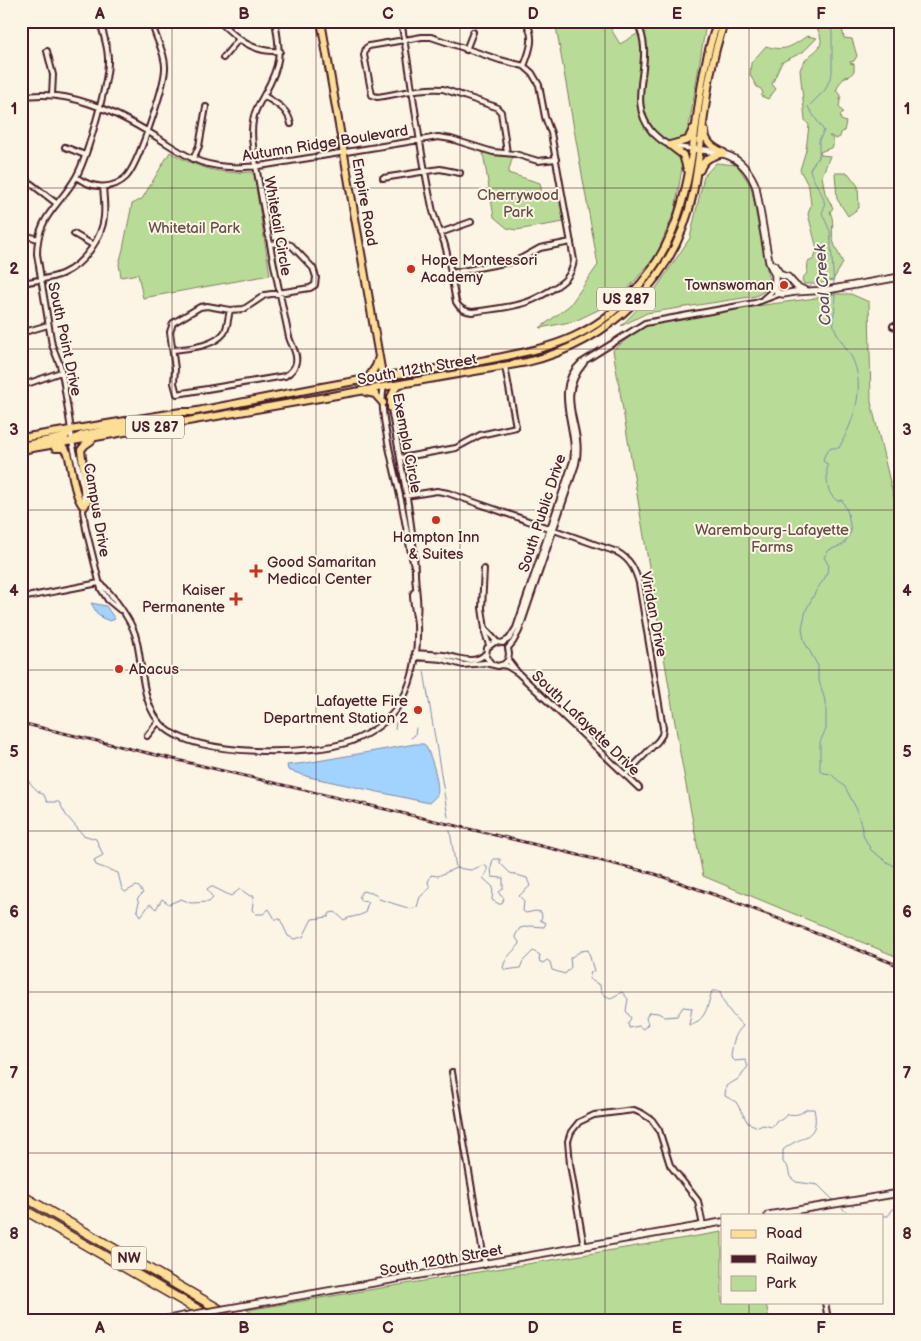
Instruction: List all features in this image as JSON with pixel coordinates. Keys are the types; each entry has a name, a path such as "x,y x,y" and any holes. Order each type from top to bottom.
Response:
{"highway":[{"name":"NW","path":"21,1195 238,1320"},
{"name":"NW","path":"21,1208 216,1320"}],"main road":[{"name":"Empire Road","path":"321,21 384,387"},
{"path":"713,21 713,33"},
{"name":"US 287","path":"696,149 699,108 706,66 713,33 718,21"},
{"name":"US 287","path":"696,149 704,119 712,65 725,21"},
{"path":"670,145 685,142 690,138 699,108"},
{"path":"704,119 707,142 742,164 756,186 777,291 782,294 827,290 900,277"},
{"path":"670,145 683,154 688,177"},
{"path":"696,149 724,153"},
{"name":"South 112th Street","path":"21,438 181,412 191,412 528,352 573,337 615,310 633,293 657,261 668,243 676,223 696,149"},
{"name":"South 112th Street","path":"21,452 505,366 541,359 579,344 627,310 653,282 668,260 686,220 693,193 696,149"},
{"path":"693,193 702,163 707,158 724,153"},
{"path":"768,252 777,270 806,291"},
{"path":"775,284 779,277 783,276"},
{"path":"789,293 793,283"},
{"path":"367,380 376,366 379,356"},
{"path":"391,408 391,397 397,385"},
{"path":"362,391 375,394 383,403"},
{"path":"72,442 75,438 82,435 161,420 191,412"},
{"path":"21,446 65,437 71,430"},
{"path":"21,452 60,447 67,450 77,495 84,507 88,500 81,450 86,444 99,437"},
{"path":"774,1214 900,1193"},
{"name":"South 120th Street","path":"163,1320 721,1222"}],"street":[{"name":"South Point Drive","path":"72,442 61,372 48,325 37,254 38,240 44,222 76,177 85,155 99,107 108,72 108,59 100,21"},
{"path":"76,177 86,183 103,187 119,182 128,174 157,106 165,71 163,56 152,21"},
{"path":"219,21 238,40 259,50 268,52 280,51"},
{"name":"Whitetail Circle","path":"274,21 280,51 278,68 255,111 252,130 256,166 278,292 288,323 289,338 297,361 292,371 285,376 179,395 175,392 175,369 170,332 173,323 192,311 207,306 230,310 244,309 265,295 278,292"},
{"path":"401,21 404,40 408,59 413,91 419,139 432,209 451,273 456,302 466,312 524,304 539,297 564,282 574,260 551,133 544,117 536,78 524,66 466,50 432,38 404,40 366,48 364,55 372,95 378,97 413,91 435,88 496,107 501,112 507,153"},
{"path":"636,21 642,35 645,57 639,96 640,111 646,125 655,135 670,145 696,149"},
{"path":"524,66 532,39 529,27 525,22"},
{"path":"466,50 473,32"},
{"path":"223,58 238,40"},
{"path":"47,51 53,75 52,95"},
{"name":"Autumn Ridge Boulevard","path":"21,97 52,95 99,107 147,131 193,159 224,167 256,166 433,137 446,138 493,152 507,153 538,161 556,159"},
{"path":"264,96 286,110 292,124"},
{"path":"193,159 199,146 206,107"},
{"path":"900,125 900,131"},
{"path":"65,147 85,155"},
{"path":"383,178 446,170 460,173"},
{"path":"21,176 56,203"},
{"path":"21,283 57,276 72,270 83,260 101,232 104,217 103,187"},
{"path":"440,233 471,222"},
{"path":"21,234 38,240"},
{"path":"74,234 93,245"},
{"path":"451,273 510,262 540,248 571,242"},
{"path":"270,244 284,243 291,246 313,268 316,278 315,284 312,287 278,292"},
{"path":"764,299 771,292 775,284"},
{"path":"764,299 782,294"},
{"name":"South Public Drive","path":"508,648 519,631 574,454 566,403 567,387 575,369 631,330 645,323 755,303 764,299"},
{"path":"172,350 196,348 218,338 224,333 230,310"},
{"path":"21,333 48,325"},
{"path":"893,326 900,328"},
{"path":"400,458 456,448 463,446 480,435 516,428 505,366"},
{"path":"21,386 61,372"},
{"name":"Exempla Circle","path":"384,387 382,396 392,459 415,569"},
{"name":"Exempla Circle","path":"99,583 118,603 120,610 129,621 135,634 146,691 152,710 158,721 168,731 178,736 227,748 287,751 337,745 365,735 377,727 393,713 409,684 415,655 416,621 413,594 416,589 416,559 391,408 384,387"},
{"name":"Campus Drive","path":"72,442 83,488 86,529 99,583"},
{"name":"Viridan Drive","path":"406,496 437,491 446,492 624,556 636,572 663,728 662,735 658,741 625,775"},
{"name":"South Public Drive","path":"502,643 514,633 552,529"},
{"path":"415,655 447,656 469,660 481,658 486,653 489,645 485,633 482,608 484,569"},
{"path":"21,598 99,583"},
{"path":"485,629 497,642"},
{"path":"486,653 487,659 496,666 502,665 508,660 510,654 508,648 502,643 497,642 489,645"},
{"path":"415,655 442,659 463,665 491,663"},
{"name":"South Lafayette Drive","path":"508,660 518,673 639,788"},
{"name":"South Lafayette Drive","path":"502,665 518,673"},
{"path":"147,736 158,721"},
{"path":"452,1072 484,1265"},
{"path":"584,1247 568,1143 571,1132 579,1122 594,1115 634,1110 652,1120 659,1130 670,1165 698,1202 703,1226"},
{"path":"810,1208 811,1214"},
{"path":"825,1304 828,1320"}],"green space":[{"path":"555,21 606,21 620,44 637,34 651,21 703,21 706,24 675,210 657,254 619,300 575,321 540,328 570,305 598,265"},
{"path":"813,21 841,21 837,26 839,29 842,28 844,38 852,39 857,56 854,61 850,62 854,64 854,71 850,76 845,77 836,91 841,95 839,107 843,112 840,116 841,120 846,122 844,131 836,139 829,136 833,139 833,147 820,152 821,155 830,156 822,176 825,193 833,208 830,212 833,240 843,263 833,280 818,284 804,284 802,279 807,273 808,262 814,259 817,249 808,214 811,205 809,187 800,170 806,150 809,125 805,120 800,70 808,57 820,45 821,40"},
{"path":"807,36 817,38 803,52 782,62 772,84 776,89 768,99 761,96 763,93 761,89 757,87 750,75 751,63 766,46 778,49 788,47"},
{"name":"Whitetail Park","path":"170,152 189,162 209,169 240,173 251,172 254,174 270,275 143,298 138,274 121,277 119,264 132,204 142,199"},
{"name":"Cherrywood Park","path":"483,153 513,156 508,173 540,183 542,193 559,191 564,222 516,230 507,228 494,217"},
{"path":"716,163 737,165 751,186 765,263 770,280 766,290 756,296 647,313 621,326 653,293 690,238 704,176"},
{"path":"835,173 848,173 858,186 859,208 848,216 837,199"},
{"name":"Warembourg-Lafayette Farms","path":"831,294 851,294 869,302 871,402 900,524 900,958 703,876 680,753 613,350 637,331 649,325 749,307 831,296"},
{"path":"721,1232 721,1304 766,1304 769,1320 263,1320 247,1310"}],"water":[{"path":"91,603 106,606 115,619 110,621 102,618"},
{"path":"424,744 432,761 438,784 437,795 429,803 309,777 288,770 287,765 306,763"}],"waterway":[{"name":"Coal Creek","path":"827,21 832,31 832,74 825,90 808,107 824,131 819,140 819,156 810,169 811,175 823,196 824,207 822,213 830,231 834,286"},
{"name":"Coal Creek","path":"834,290 834,326 856,367 858,391 854,414 839,448 831,448 825,454 823,461 827,464 829,490 834,498 838,501 842,500 848,513 851,532 843,545 829,550 824,557 829,566 825,578 806,610 802,628 804,641 818,666 818,677 826,704 826,729 820,742 820,771 831,774 845,787 857,810 864,837 871,850 900,869"},
{"path":"424,671 448,817"},
{"path":"395,729 396,722"},
{"path":"411,738 415,735 416,728"},
{"path":"21,771 34,788 44,795 47,802 59,802 66,815 83,835 96,839 103,855 94,860 96,865 118,873 122,889 125,892 136,886 139,887 143,893 137,899 139,902 137,910 141,916 150,904 156,909 162,899 169,904 181,899 191,903 209,902 213,898 207,889 211,886 231,896 240,889 250,896 254,896 252,910 256,914 263,914 269,909 275,919 280,919 288,936 294,939 303,937 312,919 328,917 330,913 335,912 344,920 365,913 368,902 361,901 359,897 362,891 376,894 379,899 411,909 417,907 420,897 430,888 428,882 431,875 438,876 456,868 471,870 484,865 487,867 487,872 483,878 493,887 492,900 502,904 504,898 499,892 503,889 503,878 492,877 491,868 493,859 500,859 500,863 510,873 527,878 530,886 519,896 524,901 523,911 526,913 541,912 542,917 540,920 546,923 544,927 530,926 520,928 515,936 520,944 507,958 503,968 505,970 520,968 523,961 533,951 540,955 539,961 543,963 547,960 550,962 552,970 565,974 571,967 570,958 581,951 588,950 594,971 591,972 589,979 600,985 602,992 606,996 611,998 622,992 628,999 626,1011 631,1018 628,1023 629,1028 639,1026 643,1029 648,1024 646,1018 649,1012 658,1013 665,1017 677,1016 683,1007 692,1008 689,1025 695,1023 703,1016 712,991 720,991 726,1006 743,1026 736,1036 731,1057 735,1061 745,1060 748,1066 740,1078 726,1086 725,1096 736,1102 748,1123 758,1127 763,1125 772,1127 777,1120 781,1120 788,1114 798,1114 806,1109 814,1109 814,1127 807,1136 783,1150 783,1162 788,1168 790,1177 796,1182 818,1185 835,1202"},
{"path":"450,831 456,868"},
{"path":"840,1206 848,1214"},
{"path":"884,1216 888,1216 893,1209 900,1208"}],"railway":[{"path":"21,723 655,874 738,903 900,966"}],"place":[{"name":"Hope Montessori Academy","path":"411,269"},
{"name":"Townswoman","path":"784,285"},
{"name":"Hampton Inn & Suites","path":"436,520"},
{"name":"Good Samaritan Medical Center","path":"256,571"},
{"name":"Kaiser Permanente","path":"236,599"},
{"name":"Abacus","path":"119,669"},
{"name":"Lafayette Fire Department Station 2","path":"418,710"}]}
